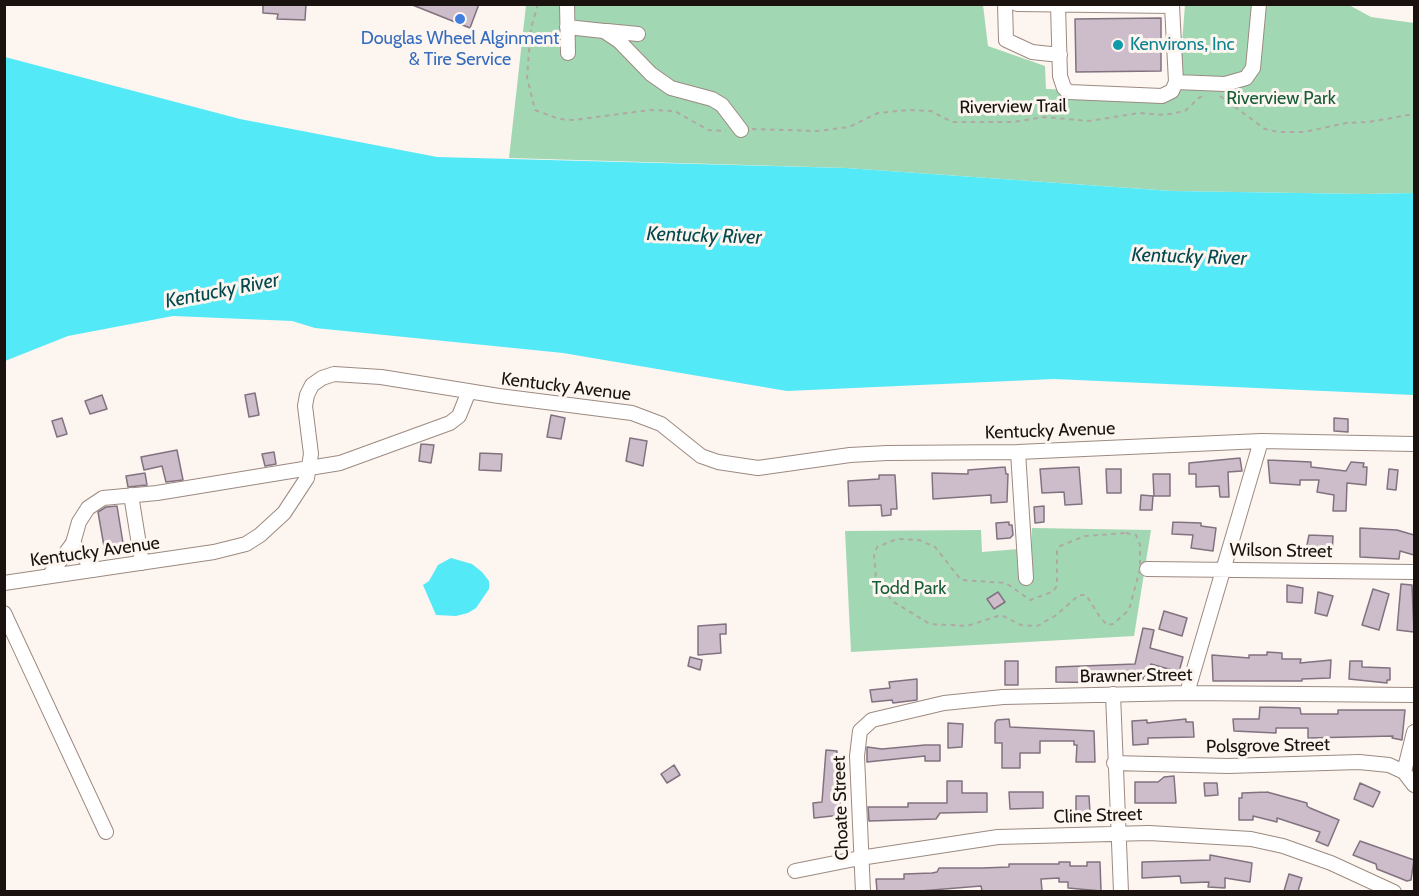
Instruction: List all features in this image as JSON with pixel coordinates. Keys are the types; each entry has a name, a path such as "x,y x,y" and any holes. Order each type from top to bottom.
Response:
{"street":[{"path":"567,4 567,53"},
{"path":"1005,4 1006,40 1032,52 1060,55"},
{"path":"1017,4 1172,6 1176,82 1172,91 1162,96 1073,93 1064,88 1061,82 1058,5"},
{"path":"1176,82 1225,84 1246,78 1256,60 1259,4"},
{"path":"567,27 638,34"},
{"path":"604,31 651,74 671,88 722,105 741,130"},
{"name":"Kentucky Avenue","path":"4,583 214,552 246,544 260,535 284,513 301,489 309,468 310,443 305,406 312,385 334,374 364,375 632,412 661,424 701,456 718,462 758,468 859,454 1018,452 1261,441 1414,444"},
{"path":"49,576 73,543 79,522 88,508 103,498 340,463 450,423 459,416 469,391"},
{"path":"1187,693 1261,441"},
{"path":"1018,452 1026,578"},
{"path":"131,495 142,563"},
{"path":"73,543 94,570"},
{"name":"Wilson Street","path":"1147,569 1223,568 1414,572"},
{"path":"4,613 106,832"},
{"name":"Brawner Street","path":"863,725 887,715 945,703 1003,697 1187,693 1414,695"},
{"path":"1113,694 1114,764 1121,891"},
{"name":"Choate Street","path":"863,725 858,737 857,756 863,891"},
{"path":"1414,732 1404,772 1414,785"},
{"name":"Polsgrove Street","path":"1114,764 1228,766 1359,762 1389,765 1404,772"},
{"name":"Cline Street","path":"795,872 860,858 998,837 1118,834 1205,835 1251,839 1283,846 1331,863 1394,891"}],"path":[{"name":"Riverview Trail","path":"538,4 531,27 527,77 535,110 559,119 574,120 650,110 675,111 708,130 818,131 849,128 878,113 908,110 932,111 952,122 1013,122 1045,117 1089,121 1139,113 1165,114 1185,111 1200,97 1209,96"},
{"path":"1219,95 1265,129 1278,132 1304,132 1414,114"}],"green space":[{"name":"Riverview Park","path":"526,5 983,5 988,46 1045,66 1046,89 1178,93 1185,5 1349,5 1371,17 1414,23 1414,193 1172,191 846,168 509,158"},
{"name":"Todd Park","path":"1032,528 1151,530 1134,636 851,652 845,531 981,530 982,552 1031,548"}],"water":[{"name":"Kentucky River","path":"5,57 240,119 437,157 846,168 1172,191 1414,193 1414,395 1054,379 787,391 563,353 315,328 292,321 173,316 68,336 5,361"},
{"path":"451,558 472,564 482,572 489,581 489,589 476,608 468,613 456,616 436,615 423,585 429,581 438,565"}],"building":[{"path":"263,4 306,4 305,20 277,19 278,14 263,13"},
{"name":"Douglas Wheel Alginment & Tire Service","path":"410,4 479,4 470,28"},
{"name":"Kenvirons, Inc","path":"1161,18 1161,71 1076,72 1075,19"},
{"path":"255,393 259,415 249,417 245,395"},
{"path":"102,395 107,409 90,414 85,401"},
{"path":"551,415 565,418 561,439 547,437"},
{"path":"62,418 67,434 57,437 52,421"},
{"path":"1334,418 1348,419 1348,432 1334,431"},
{"path":"630,438 647,441 643,466 626,461"},
{"path":"421,444 434,445 431,463 419,461"},
{"path":"177,450 183,480 166,482 162,466 144,470 141,457"},
{"path":"274,452 276,464 265,466 262,454"},
{"path":"480,453 502,454 501,471 479,470"},
{"path":"1240,458 1242,471 1228,472 1229,497 1220,497 1219,486 1196,487 1196,474 1189,474 1189,463"},
{"path":"1268,460 1311,462 1311,467 1346,471 1351,462 1364,463 1363,467 1367,467 1366,485 1347,483 1346,511 1333,511 1334,495 1317,492 1319,480 1300,480 1300,485 1270,483"},
{"path":"1005,467 1006,474 1008,474 1007,502 991,503 991,495 933,499 932,473 968,474 968,470"},
{"path":"1079,467 1082,504 1065,505 1064,492 1042,493 1040,469"},
{"path":"1106,469 1121,469 1121,493 1107,493"},
{"path":"1389,469 1398,470 1396,490 1387,489"},
{"path":"145,473 147,485 128,487 126,476"},
{"path":"1153,474 1170,474 1170,496 1154,496"},
{"path":"879,475 895,475 897,509 891,509 891,515 882,516 881,505 849,506 848,481 879,479"},
{"path":"1141,495 1153,496 1152,510 1140,510"},
{"path":"117,506 124,549 105,552 98,512 106,507"},
{"path":"1044,506 1044,522 1035,523 1034,507"},
{"path":"1009,522 1009,525 1012,525 1013,535 1010,538 997,539 996,523"},
{"path":"1173,522 1201,523 1201,526 1216,528 1213,551 1191,548 1193,535 1172,534"},
{"path":"1360,528 1397,530 1414,535 1414,555 1400,551 1399,559 1360,557"},
{"path":"1309,535 1333,536 1332,558 1320,557 1318,551 1306,550"},
{"path":"1401,584 1412,585 1414,632 1397,630"},
{"path":"1287,585 1303,588 1302,603 1287,602"},
{"path":"1373,589 1389,594 1379,630 1362,625"},
{"path":"998,592 1005,602 994,609 987,599"},
{"path":"1318,592 1333,596 1327,616 1315,613"},
{"path":"1164,611 1187,618 1182,636 1159,629"},
{"path":"726,624 726,634 720,634 721,653 698,655 698,626"},
{"path":"1143,628 1154,630 1150,648 1183,657 1179,672 1151,664 1147,677 1144,676 1143,679 1126,674 1124,683 1056,682 1056,667 1135,664"},
{"path":"1267,652 1282,653 1282,659 1301,659 1300,663 1331,660 1330,678 1302,679 1302,681 1213,681 1212,655 1249,658 1249,655 1267,655"},
{"path":"690,657 702,660 700,670 688,666"},
{"path":"1005,661 1018,661 1018,685 1005,685"},
{"path":"1350,661 1362,661 1362,667 1390,668 1390,680 1387,680 1387,683 1349,679"},
{"path":"917,679 917,700 893,703 892,700 872,702 870,690 890,688 889,682"},
{"path":"1260,707 1300,708 1301,714 1338,714 1338,710 1405,710 1402,740 1392,738 1393,736 1308,738 1308,728 1276,728 1276,733 1234,731 1233,719 1259,719"},
{"path":"1009,719 1010,727 1094,731 1095,762 1076,762 1077,745 1074,745 1074,741 1040,741 1040,753 1020,753 1020,768 1002,768 1002,743 995,743 995,723 997,720"},
{"path":"1186,719 1186,722 1193,722 1194,737 1148,738 1148,744 1133,745 1132,721 1147,720 1147,723"},
{"path":"948,723 963,724 962,747 948,748"},
{"path":"940,745 940,761 925,761 925,756 867,762 867,747 882,749"},
{"path":"826,750 837,751 835,801 840,801 841,815 814,818 813,803 822,802"},
{"path":"674,765 680,775 667,783 661,774"},
{"path":"1174,776 1176,803 1135,803 1135,782 1158,782 1164,777"},
{"path":"947,781 962,781 962,793 987,793 987,812 940,813 936,819 869,821 868,807 908,807 908,803 947,803"},
{"path":"1204,783 1217,783 1218,795 1205,796"},
{"path":"1360,783 1380,792 1373,807 1354,799"},
{"path":"1009,792 1043,792 1043,808 1010,809"},
{"path":"1267,792 1307,803 1310,808 1339,820 1328,846 1316,841 1320,832 1277,818 1277,822 1253,816 1253,820 1239,820 1239,798 1242,798 1242,793"},
{"path":"1076,796 1089,796 1090,813 1076,813"},
{"path":"1360,841 1414,860 1411,880 1407,881 1377,869 1376,864 1353,855"},
{"path":"1210,855 1252,863 1250,882 1225,878 1225,888 1208,887 1209,882 1181,883 1180,876 1142,878 1142,862 1210,860"},
{"path":"1059,862 1070,862 1070,866 1087,866 1087,862 1100,862 1101,891 1068,888 1068,882 1059,882 1059,878 1041,879 1042,891 982,891 981,886 920,891 877,891 876,879 904,879 904,874 932,873 937,872 939,868 1009,867 1009,864 1059,864"},
{"path":"1289,874 1302,878 1298,891 1284,891"}],"place":[{"name":"Douglas Wheel Alginment & Tire Service","path":"460,19"},
{"name":"Kenvirons, Inc","path":"1118,45"}]}
